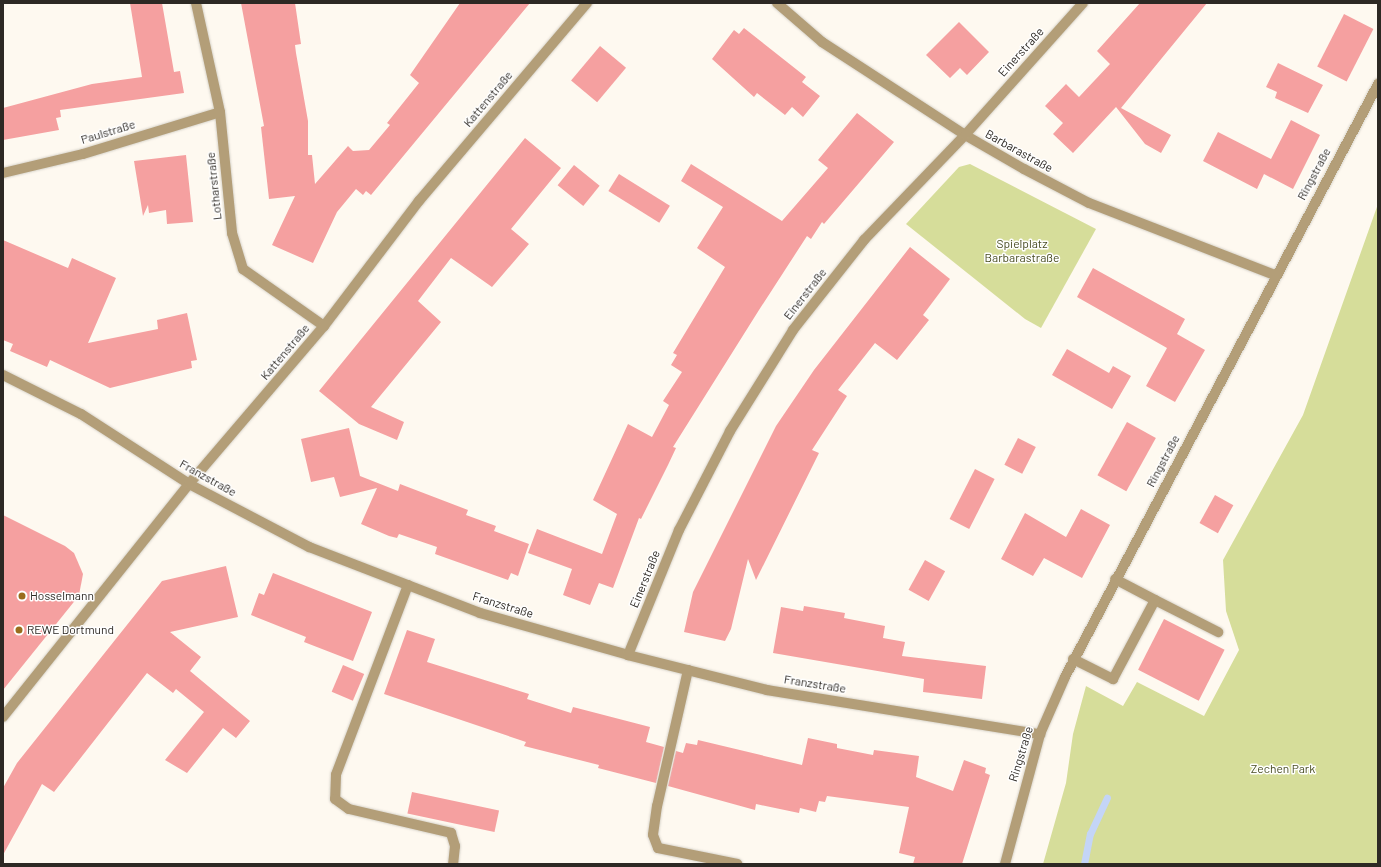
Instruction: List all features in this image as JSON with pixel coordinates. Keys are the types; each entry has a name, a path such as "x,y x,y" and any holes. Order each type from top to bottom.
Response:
{"street":[{"name":"Lotharstraße","path":"196,3 220,112 232,233 244,269 324,326"},
{"name":"Kattenstraße","path":"3,717 189,484 324,326 419,201 587,3"},
{"name":"Barbarastraße","path":"777,3 822,42 965,135 1089,203 1275,275"},
{"name":"Einerstraße","path":"628,655 679,530 730,431 793,330 864,240 965,135 1082,3"},
{"name":"Ringstraße","path":"1005,864 1040,734 1074,659 1275,275 1378,84"},
{"name":"Paulstraße","path":"3,173 83,154 220,112"},
{"name":"Franzstraße","path":"3,375 81,414 189,484 309,547 480,613 628,655 767,690 1040,734"},
{"path":"1115,579 1218,632"},
{"path":"408,585 336,775 335,799 349,809 451,833 455,846 453,864"},
{"path":"1074,659 1113,679 1155,600"},
{"path":"688,670 657,806 653,835 658,848 737,864"}],"green space":[{"name":"Spielplatz Barbarastraße","path":"970,164 1096,229 1041,328 1025,319 906,224 959,167"},
{"name":"Zechen Park","path":"1378,204 1378,864 1043,864 1066,783 1073,734 1086,686 1123,706 1137,682 1204,716 1239,650 1226,611 1223,560 1303,415"}],"building":[{"path":"130,3 162,3 174,72 180,71 184,93 60,110 61,117 56,118 59,130 3,140 3,108 92,84 142,77"},
{"path":"241,3 295,3 301,44 295,45 308,121 308,155 312,155 315,184 348,146 353,151 369,150 390,125 387,123 419,83 410,75 460,3 530,3 371,195 366,191 363,195 356,189 337,212 313,263 272,245 295,196 269,199 261,127 264,126"},
{"path":"1140,3 1207,3 1121,108 1171,135 1161,153 1145,144 1116,107 1073,153 1053,134 1063,123 1045,106 1066,84 1079,97 1110,64 1097,51"},
{"path":"1344,14 1373,29 1347,82 1317,67"},
{"path":"959,22 989,52 967,75 960,68 950,78 926,55"},
{"path":"744,28 806,77 802,82 820,96 803,117 792,107 785,115 757,93 754,97 712,59 734,30 739,34"},
{"path":"600,46 626,68 597,102 571,80"},
{"path":"1278,63 1323,85 1308,113 1275,98 1277,92 1266,87"},
{"path":"857,113 894,142 824,224 822,222 811,239 807,236 759,310 673,447 676,448 668,465 641,519 639,518 613,588 599,583 590,605 563,595 572,569 528,553 537,529 602,554 617,514 593,500 628,424 652,437 669,405 663,401 682,372 671,365 677,355 673,353 725,267 697,248 723,207 681,181 691,164 782,221 828,168 818,160"},
{"path":"1291,120 1320,135 1293,189 1264,174 1257,189 1203,161 1218,132 1271,159"},
{"path":"525,138 561,168 511,229 529,244 492,287 451,258 418,301 441,322 371,407 404,422 397,440 359,424 319,391"},
{"path":"186,155 193,222 167,224 166,210 149,213 148,205 143,216 134,161"},
{"path":"574,165 600,186 583,206 558,185"},
{"path":"619,174 670,206 659,223 608,191"},
{"path":"3,240 68,268 72,258 116,278 88,343 158,329 157,320 187,313 197,360 191,361 192,368 110,388 50,360 47,367 10,351 13,344 3,340"},
{"path":"910,247 950,279 923,315 929,320 897,360 875,343 838,390 847,396 812,450 819,453 756,580 748,559 731,629 725,641 684,632 693,592 776,426 814,370"},
{"path":"1093,268 1185,319 1177,334 1205,350 1175,402 1146,386 1167,348 1077,297"},
{"path":"1067,349 1109,373 1113,366 1131,376 1112,409 1052,375"},
{"path":"1127,422 1156,438 1126,491 1097,475"},
{"path":"349,428 360,476 398,491 400,484 468,510 466,515 496,526 494,531 529,544 518,576 511,573 508,580 435,554 437,547 399,534 397,538 389,536 361,524 377,488 340,497 334,477 311,482 301,439"},
{"path":"1018,438 1036,447 1022,474 1004,465"},
{"path":"975,469 995,479 969,529 950,519"},
{"path":"1215,495 1233,505 1218,533 1199,523"},
{"path":"1081,509 1110,525 1082,578 1044,558 1033,576 1001,559 1025,513 1066,537"},
{"name":"REWE Dortmund","path":"3,515 65,546 74,553 83,574 79,595 3,690"},
{"path":"925,560 945,571 929,601 909,590"},
{"path":"226,566 238,617 170,632 201,657 190,671 250,721 236,738 223,728 187,773 165,760 204,712 176,689 173,693 147,673 54,792 42,784 3,855 3,788 17,763 162,581"},
{"path":"273,573 372,612 353,661 304,642 306,637 251,615 259,593 264,595"},
{"path":"804,606 845,613 844,618 885,626 883,638 905,642 902,656 986,666 982,699 923,692 924,679 773,653 781,607 803,611"},
{"path":"1164,619 1225,650 1199,701 1138,670"},
{"path":"407,630 435,639 427,662 529,694 527,699 571,713 573,707 650,727 646,742 664,747 656,783 598,768 599,765 524,746 526,742 384,694"},
{"path":"343,665 364,674 353,701 332,692"},
{"path":"808,738 837,744 837,748 873,755 874,750 919,756 916,777 953,791 964,760 986,768 985,773 990,775 962,864 913,864 915,857 899,853 909,807 827,796 825,802 819,801 816,812 800,808 799,813 756,804 755,810 668,786 676,751 683,753 686,743 697,745 698,740 802,765"},
{"path":"412,792 499,811 494,832 407,814"}],"waterway":[{"path":"1084,864 1090,834 1107,798"}],"place":[{"name":"Hosselmann","path":"22,596"},
{"name":"REWE Dortmund","path":"19,630"}]}
